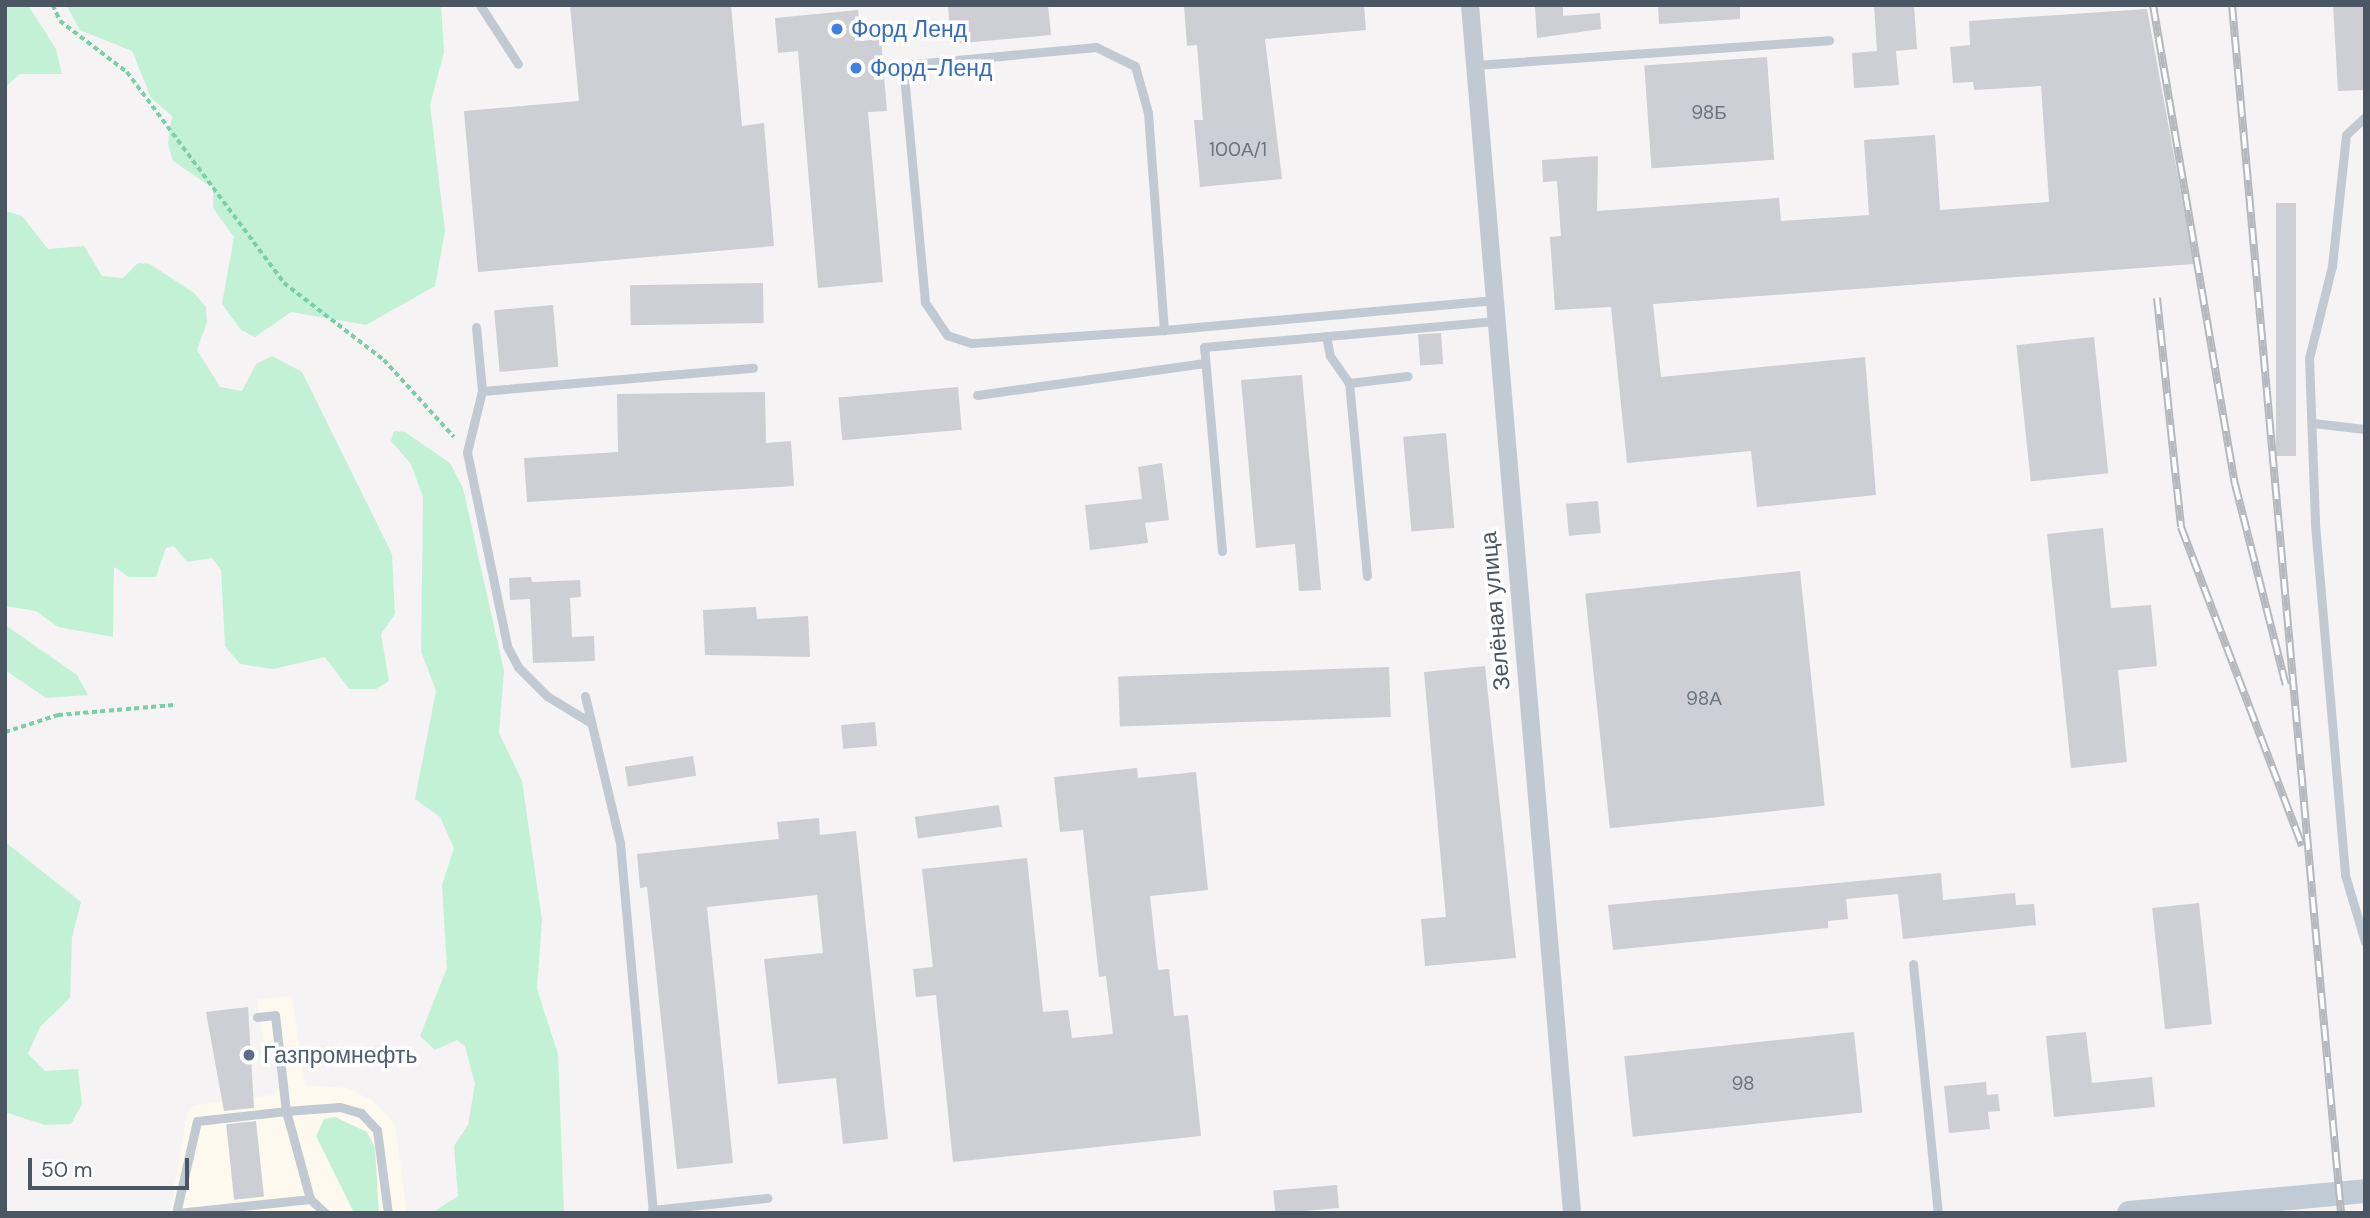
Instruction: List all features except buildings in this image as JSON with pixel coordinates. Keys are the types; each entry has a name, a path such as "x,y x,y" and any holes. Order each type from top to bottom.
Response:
{"main road":[{"path":"2129,1213 2247,1208 2365,1191"}],"street":[{"name":"Зелёная улица","path":"1470,5 1492,300 1572,1213"}],"lane":[{"path":"480,5 518,64"},
{"path":"1474,65 1829,40"},
{"path":"1164,330 1148,113 1136,66 1096,47 903,65 925,302 947,335 971,343 1164,330 1492,300"},
{"path":"2365,117 2346,135 2332,266 2309,358 2345,875 2365,942"},
{"path":"1222,551 1204,347 1494,321"},
{"path":"476,327 482,391 467,452 507,646 518,667 547,695 591,723"},
{"path":"1326,335 1329,356 1349,383 1367,576"},
{"path":"976,395 1205,363"},
{"path":"482,391 753,368"},
{"path":"1349,383 1408,376"},
{"path":"2313,423 2365,429"},
{"path":"584,696 620,843 653,1211 767,1198"},
{"path":"1913,964 1938,1213"},
{"path":"257,1017 275,1015 286,1111 310,1199 325,1213"},
{"path":"310,1199 177,1211 197,1121 340,1107 361,1113 377,1130 384,1152 388,1213"}],"path":[{"path":"53,5 60,21 127,72 284,283 384,360 467,452"},
{"path":"5,732 58,715 174,705"}],"shaded area":[{"path":"292,996 305,1085 347,1088 372,1100 395,1124 407,1213 170,1213 187,1113 194,1105 272,1095 278,1089 276,1047 263,1043 257,999"}],"green space":[{"path":"5,5 28,5 56,49 62,74 20,74 5,87"},
{"path":"66,5 441,5 444,52 430,105 445,231 435,286 366,325 291,312 255,337 241,330 222,304 234,237 213,208 213,188 173,161 168,144 172,116 151,98 132,51 80,30"},
{"path":"5,211 22,216 48,249 84,246 102,276 123,278 138,263 150,264 194,293 206,307 207,322 197,350 220,387 242,391 256,364 272,356 302,372 392,554 395,614 381,634 389,681 376,689 349,689 325,657 273,669 240,664 225,646 221,570 212,558 187,562 174,546 166,548 156,577 129,577 114,567 113,637 58,627 36,611 5,606"},
{"path":"394,431 405,432 450,463 463,488 504,671 499,733 522,781 542,920 537,989 558,1054 564,1213 432,1213 458,1196 454,1146 468,1125 475,1084 465,1046 457,1040 435,1050 420,1036 447,968 442,885 454,848 440,817 415,799 436,691 421,651 423,497 411,464 391,441"},
{"path":"5,625 77,675 88,695 46,698 5,670"},
{"path":"5,842 81,902 72,937 70,998 40,1027 28,1054 45,1071 78,1069 82,1104 71,1124 45,1125 5,1112"},
{"path":"335,1117 367,1132 375,1148 379,1213 354,1213 316,1136 324,1119"}],"railway":[{"path":"2153,5 2235,484 2286,685"},
{"path":"2232,5 2341,1213"},
{"path":"2157,298 2181,527 2302,846"}],"place":[{"name":"Форд Ленд","path":"837,29"},
{"name":"Форд-Ленд","path":"856,68"},
{"name":"Газпромнефть","path":"249,1055"}]}
